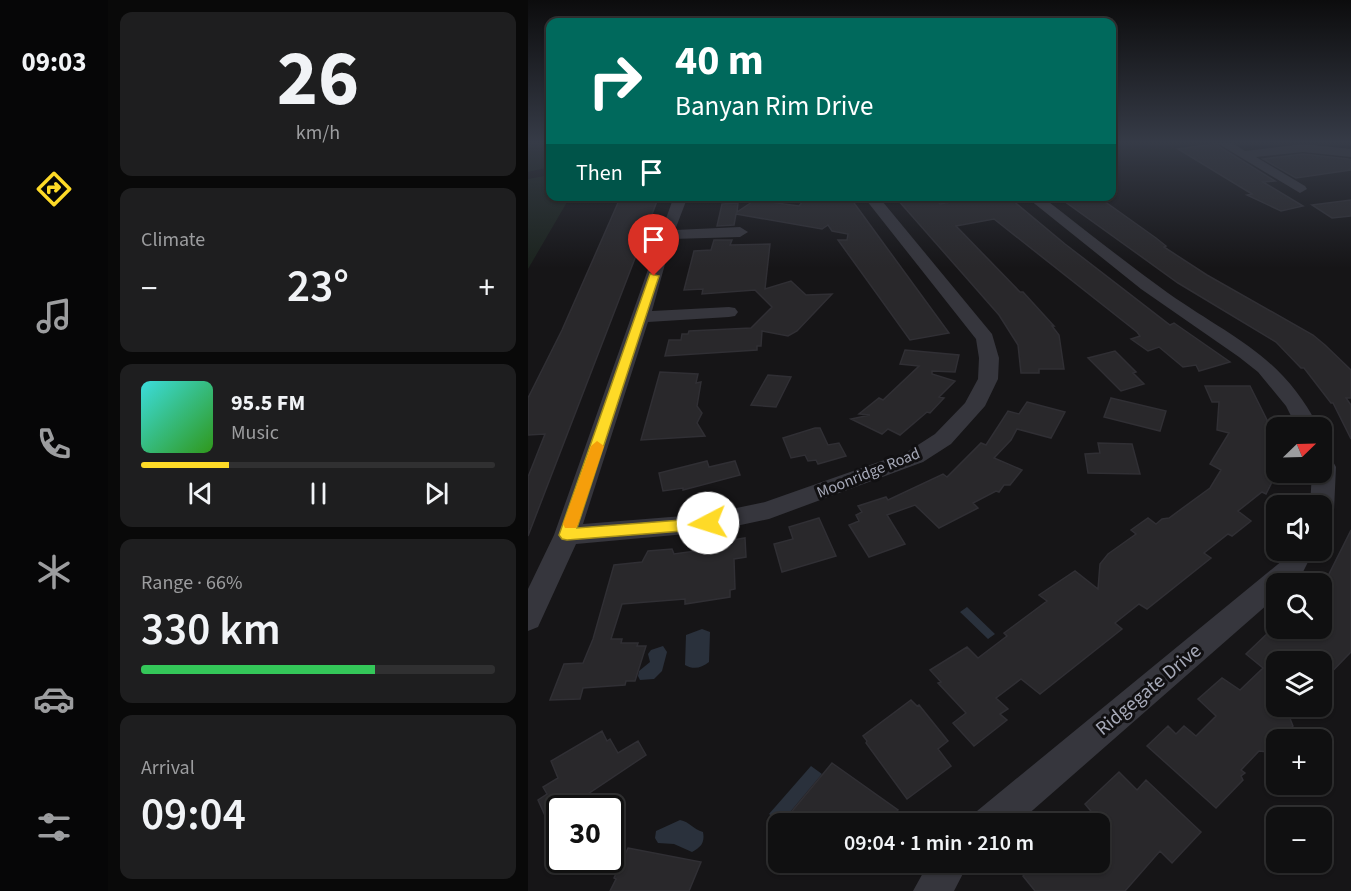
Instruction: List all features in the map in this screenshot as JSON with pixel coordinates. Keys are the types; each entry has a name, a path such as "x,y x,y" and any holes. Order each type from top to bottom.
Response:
{"street":[{"path":"1293,185 1300,189"},
{"path":"528,619 567,535 679,201"},
{"name":"Moonridge Road","path":"567,535 708,523 769,510 915,457 943,439 974,406 988,379 989,358 985,338 874,201"},
{"path":"1038,201 1164,298 1240,347 1261,364 1291,394 1302,417"},
{"path":"666,236 740,232"},
{"path":"641,317 729,312"},
{"name":"Ridgegate Drive","path":"1003,813 1293,567 1296,561"},
{"path":"932,891 944,873"}],"shaded area":[{"path":"528,185 546,185 546,201 568,201 528,269"},
{"path":"967,607 995,634 988,639 960,612"},
{"path":"702,629 710,632 709,662 697,668 688,667 685,665 686,635"},
{"path":"663,646 667,652 662,671 654,679 640,680 639,671 650,662 648,654 651,650"},
{"path":"811,766 822,774 789,813 770,813"},
{"path":"680,820 703,832 702,844 692,852 674,844 658,843 655,838 656,831"}],"building":[{"path":"1237,185 1267,185 1303,206 1281,211 1247,195 1252,194"},
{"path":"1351,200 1351,216 1332,218 1312,205"},
{"path":"619,201 657,201 528,536 528,477 545,434 528,435 528,398 562,330"},
{"path":"754,201 799,206 803,201 853,201 949,333 910,340 838,240 847,240 848,234 832,231 828,225 822,229 736,214 734,225 717,226 722,204 738,203 737,212"},
{"path":"899,201 937,201 940,204 957,201 1013,201 1170,325 1174,323 1230,362 1199,371 1196,365 1183,367 1159,347 1148,351 1131,339 1140,336 1137,332 994,219 956,226 1054,326 1052,326 1059,335 1064,369 1039,369 1039,373 1021,373 1018,345 999,315"},
{"path":"1064,201 1104,201 1156,238 1166,246 1164,247 1207,275 1313,335 1351,370 1351,398 1346,398 1351,405 1351,439 1333,403 1304,368 1301,368 1276,342 1178,283"},
{"path":"714,240 732,240 730,245 770,244 765,289 791,281 806,295 832,294 797,331 788,336 762,331 761,346 757,346 757,350 665,356 669,340 681,340 682,334 688,334 689,331 751,328 772,307 755,290 702,294 703,289 684,290 694,251 711,250"},
{"path":"905,350 959,355 955,372 932,371 932,374 955,381 939,397 944,398 930,413 927,412 900,435 888,429 882,434 851,419 870,415 859,414 879,398 883,400 919,366 900,364"},
{"path":"1115,351 1136,372 1133,373 1144,384 1121,391 1088,358"},
{"path":"660,372 698,374 696,383 701,382 697,406 702,413 697,423 705,436 641,440"},
{"path":"768,375 791,377 776,407 751,405"},
{"path":"1205,386 1250,386 1266,418 1266,483 1272,483 1266,494 1262,492 1238,511 1251,521 1232,536 1228,534 1204,553 1211,558 1147,609 1139,604 1115,623 1122,629 1040,694 1021,679 996,698 1008,709 1000,714 1007,720 974,746 953,723 966,713 938,683 941,682 930,670 967,647 978,658 1007,636 1004,633 1047,601 1039,595 1075,571 1098,589 1100,564 1108,554 1136,534 1131,530 1148,518 1156,524 1162,519 1169,518 1210,488 1221,470 1210,464 1229,433 1217,430 1219,402 1212,402"},
{"path":"1111,398 1166,411 1160,431 1104,417"},
{"path":"1027,402 1065,412 1051,438 1017,429 1011,440 994,458 1022,470 1010,485 1004,485 999,492 996,491 973,503 978,508 939,528 915,505 887,515 905,544 869,557 849,525 859,521 856,515 862,512 858,506 886,497 888,500 943,474 947,477 981,443 986,445 1008,411 1019,414"},
{"path":"820,428 828,445 839,443 846,456 818,464 816,460 808,461 805,455 791,458 783,438"},
{"path":"1098,443 1132,444 1140,474 1088,473 1085,454 1100,453"},
{"path":"707,461 709,467 735,461 740,475 683,490 683,488 663,491 659,473"},
{"path":"819,518 836,556 782,572 774,544 793,539 789,527"},
{"path":"1351,530 1351,652 1332,672 1332,651 1266,651 1266,717 1289,717 1293,726 1290,729 1266,729 1266,752 1259,751 1241,770 1245,773 1241,776 1243,780 1216,808 1147,746 1168,726 1176,734 1184,726 1196,736 1216,716 1198,699 1222,678 1240,690 1263,668 1246,654 1266,635 1266,639 1332,639 1332,573 1330,573"},
{"path":"745,538 746,557 734,559 735,589 730,590 730,597 685,604 685,599 622,604 611,639 622,639 621,643 638,643 637,646 646,646 635,681 626,681 625,685 583,688 580,699 550,700 564,664 583,663 593,639 614,565 642,562 648,551 672,549 674,554 710,549 710,544"},
{"path":"911,700 917,706 919,705 948,741 938,749 951,766 907,799 863,736"},
{"path":"602,731 607,741 610,739 618,753 638,741 646,755 586,795 546,795 546,818 538,800 547,794 543,787 558,778 551,761"},
{"path":"832,763 898,810 896,813 790,813"},
{"path":"1119,772 1137,790 1146,780 1201,832 1172,863 1160,851 1125,891 1035,891 1023,876 1024,873 1110,873 1110,813 1092,813 1085,804"},
{"path":"628,848 701,862 689,891 610,891 616,873 624,873 624,857"}],"slow traffic":[{"path":"571,524 597,446"}],"route":[{"path":"654,276 567,535 708,523"}]}
